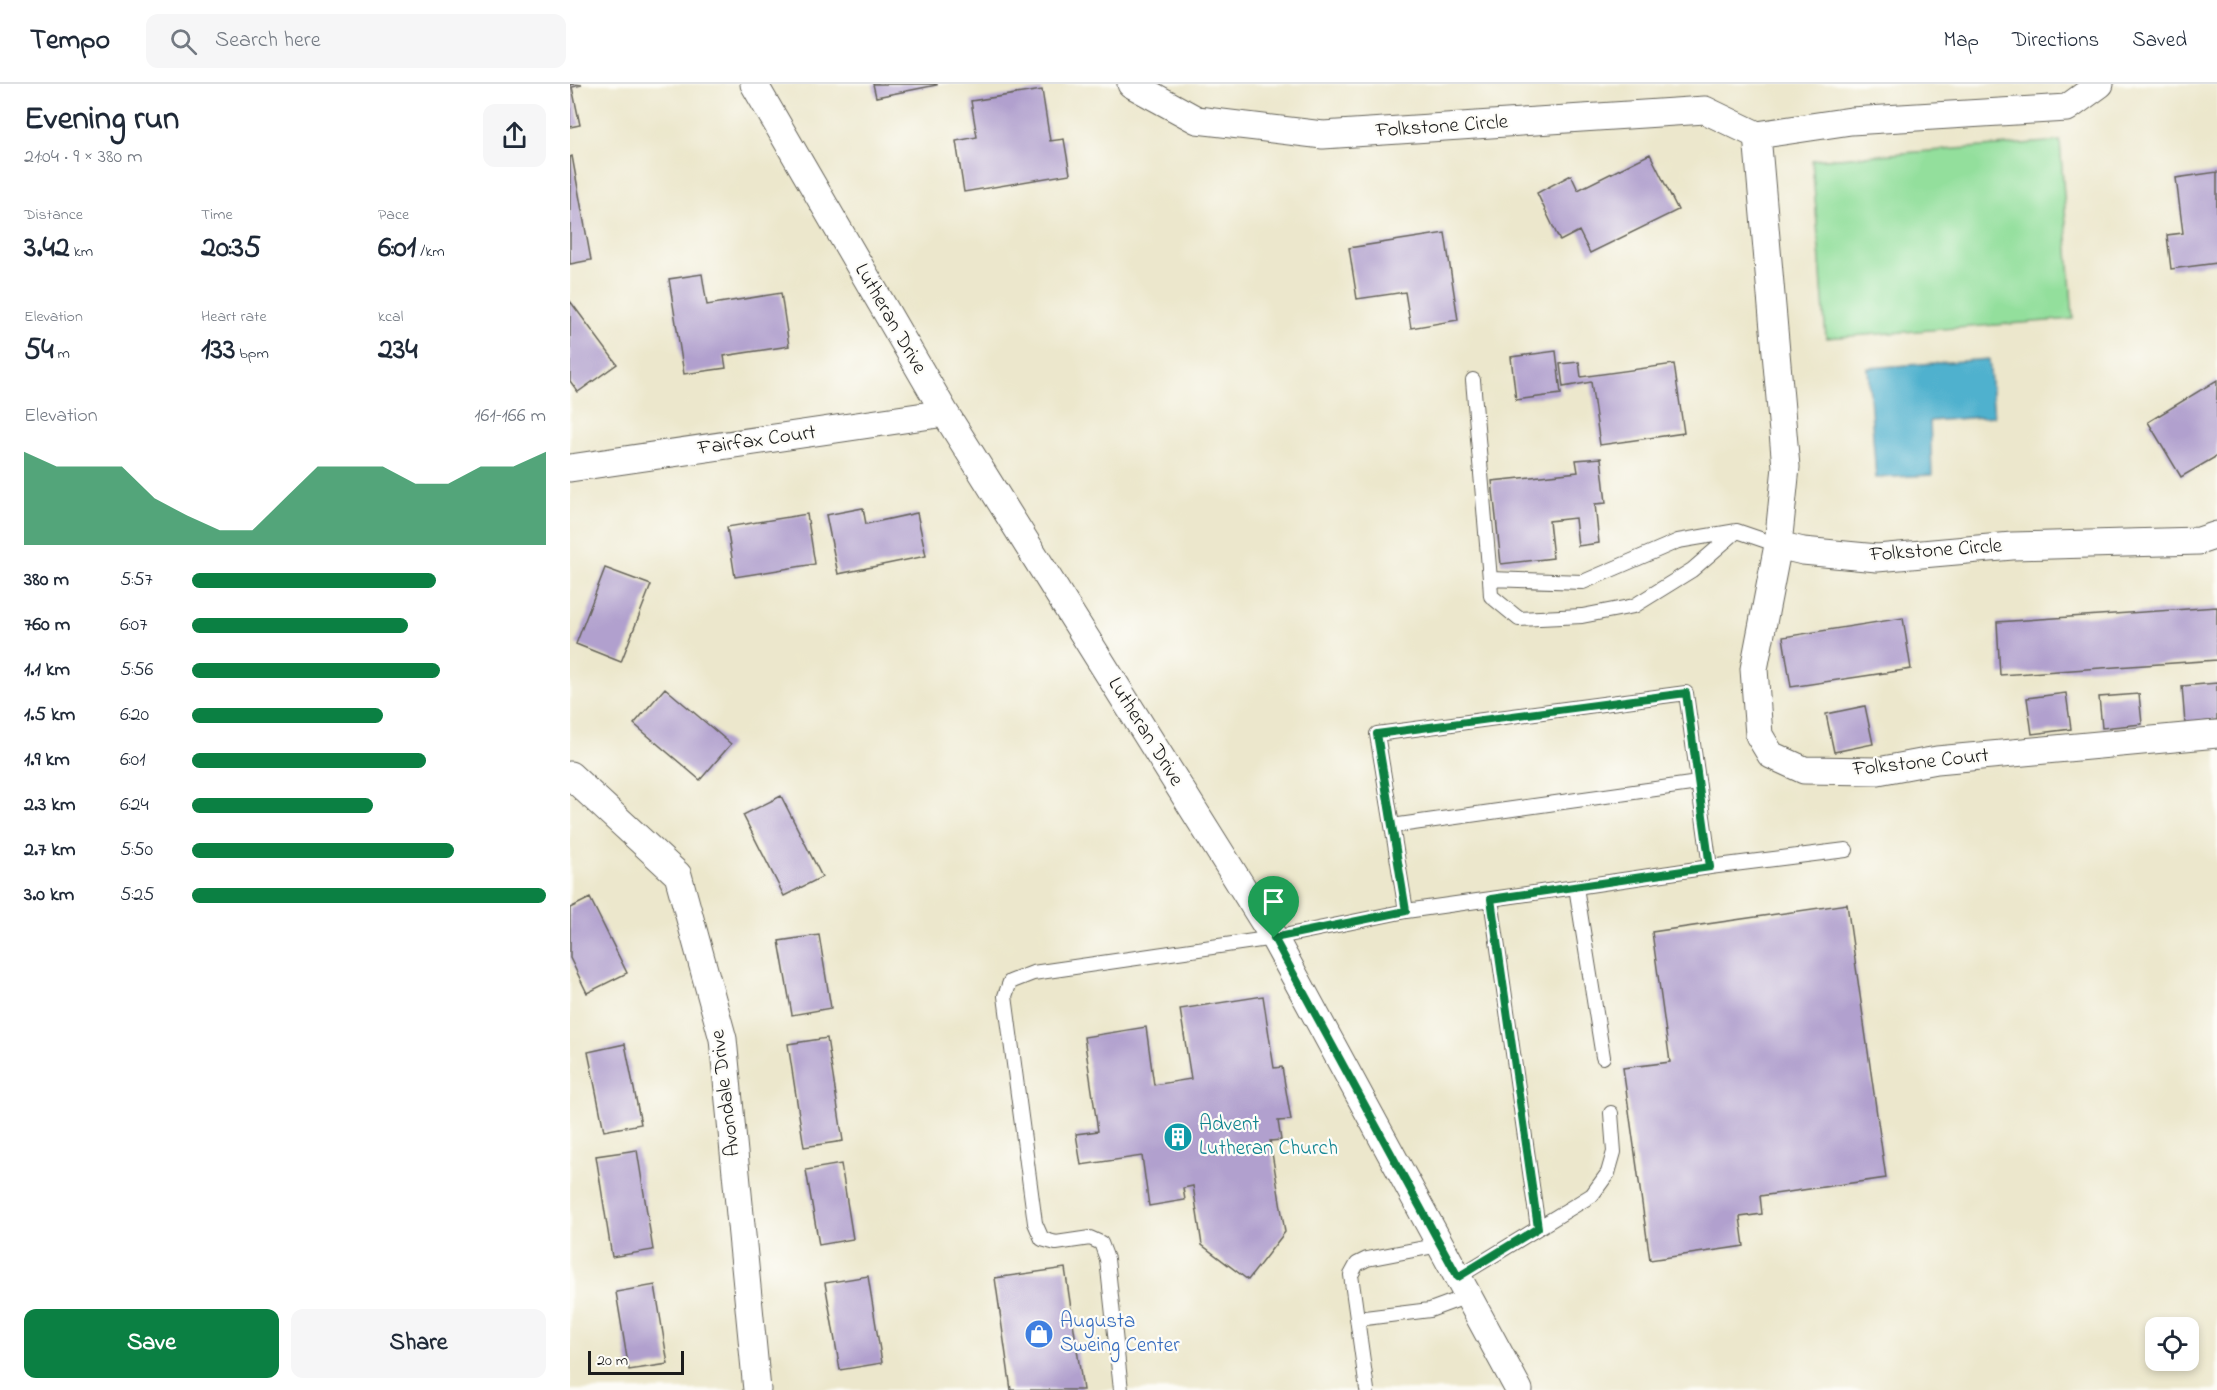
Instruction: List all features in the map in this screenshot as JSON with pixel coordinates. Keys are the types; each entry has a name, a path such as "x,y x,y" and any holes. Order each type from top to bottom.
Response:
{"street":[{"name":"Lutheran Drive","path":"754,84 945,413 1274,938 1519,1390"},
{"name":"Folkstone Circle","path":"1131,84 1197,120 1323,135 1705,110 1757,135"},
{"path":"1778,545 1786,467 1757,135 1851,121 2067,108 2100,84"},
{"name":"Fairfax Court","path":"570,468 945,413"},
{"name":"Folkstone Circle","path":"1778,545 1803,551 1877,558 2012,546 2199,541 2217,535"},
{"name":"Folkstone Court","path":"1778,545 1754,669 1760,735 1771,755 1804,770 1878,771 1937,760 2217,734"},
{"name":"Avondale Drive","path":"570,775 678,876 723,1039 757,1390"}],"lane":[{"path":"1473,380 1491,596 1519,619 1582,616 1634,606 1692,570 1737,531"},
{"path":"1490,579 1583,582 1678,541 1737,531 1778,545"},
{"path":"1406,911 1377,734 1686,693 1710,867"},
{"path":"1392,826 1698,783"},
{"path":"1121,1390 1107,1259 1101,1243 1090,1238 1056,1243 1042,1239 1035,1223 1005,996 1010,982 1033,973 1274,938 1406,911 1710,867 1846,850"},
{"path":"1576,887 1603,1057"},
{"path":"1491,899 1538,1228"},
{"path":"1357,1319 1430,1310 1538,1228 1592,1195 1608,1173 1614,1152 1611,1113"},
{"path":"1367,1390 1351,1275 1357,1263 1367,1258 1440,1245"}],"green space":[{"path":"2060,141 2073,319 1826,338 1812,160"}],"water":[{"path":"1989,359 1994,416 1930,421 1932,475 1876,478 1868,368"}],"building":[{"path":"570,84 582,85 572,87 580,125 570,127"},
{"path":"873,84 937,84 937,85 876,97"},
{"path":"1042,90 1050,141 1064,139 1070,174 964,192 956,141 977,137 971,101"},
{"path":"1650,154 1678,210 1590,253 1579,231 1560,241 1537,193 1571,175 1578,190"},
{"path":"572,156 591,260 570,264 570,157"},
{"path":"2217,172 2217,263 2171,269 2167,235 2183,233 2176,178"},
{"path":"1445,233 1458,320 1411,328 1405,292 1357,299 1349,248"},
{"path":"702,274 707,305 781,293 789,346 724,356 726,368 684,374 669,279"},
{"path":"570,301 617,364 578,392 570,381"},
{"path":"1556,351 1561,394 1516,400 1511,357"},
{"path":"1579,362 1581,377 1674,364 1684,433 1600,445 1591,382 1563,387 1560,364"},
{"path":"2217,380 2217,456 2181,477 2148,422"},
{"path":"1601,458 1606,503 1595,504 1599,543 1578,546 1575,518 1549,521 1553,558 1501,564 1492,481 1578,472 1576,460"},
{"path":"863,508 866,524 917,513 926,556 838,574 826,515"},
{"path":"807,514 815,564 735,577 727,527"},
{"path":"605,568 651,585 621,662 576,644"},
{"path":"2217,607 2217,660 2000,675 1997,622"},
{"path":"1903,618 1911,669 1791,687 1783,637"},
{"path":"2217,683 2217,720 2185,724 2182,686"},
{"path":"665,688 731,744 700,780 634,724"},
{"path":"2066,693 2071,729 2032,734 2027,698"},
{"path":"2139,694 2142,724 2102,728 2099,697"},
{"path":"1865,706 1873,744 1834,752 1826,714"},
{"path":"781,796 822,877 784,896 743,815"},
{"path":"590,898 627,973 587,993 570,958 570,908"},
{"path":"1847,904 1886,1178 1760,1196 1762,1214 1740,1217 1744,1246 1650,1260 1623,1068 1670,1062 1652,932"},
{"path":"819,935 831,1008 792,1015 779,941"},
{"name":"Advent Lutheran Church","path":"1263,996 1274,1068 1282,1067 1291,1120 1278,1121 1281,1140 1270,1141 1285,1232 1248,1280 1202,1245 1193,1186 1183,1188 1185,1200 1149,1206 1142,1156 1081,1165 1076,1134 1098,1131 1084,1037 1146,1027 1154,1085 1191,1079 1180,1009"},
{"path":"827,1038 843,1141 804,1147 788,1044"},
{"path":"625,1044 641,1124 604,1131 588,1052"},
{"path":"637,1150 653,1250 612,1257 596,1156"},
{"path":"841,1164 853,1239 819,1245 806,1170"},
{"name":"Augusta Sweing Center","path":"1065,1268 1083,1390 1011,1390 995,1278"},
{"path":"868,1276 882,1363 840,1370 825,1283"},
{"path":"655,1285 668,1364 629,1370 616,1292"}],"place":[{"name":"Advent Lutheran Church","path":"1178,1137"},
{"name":"Augusta Sweing Center","path":"1039,1334"}],"route":[{"path":"1686,693 1710,867 1491,899 1538,1228 1458,1277 1274,938 1406,911 1377,734 1686,693"}]}
